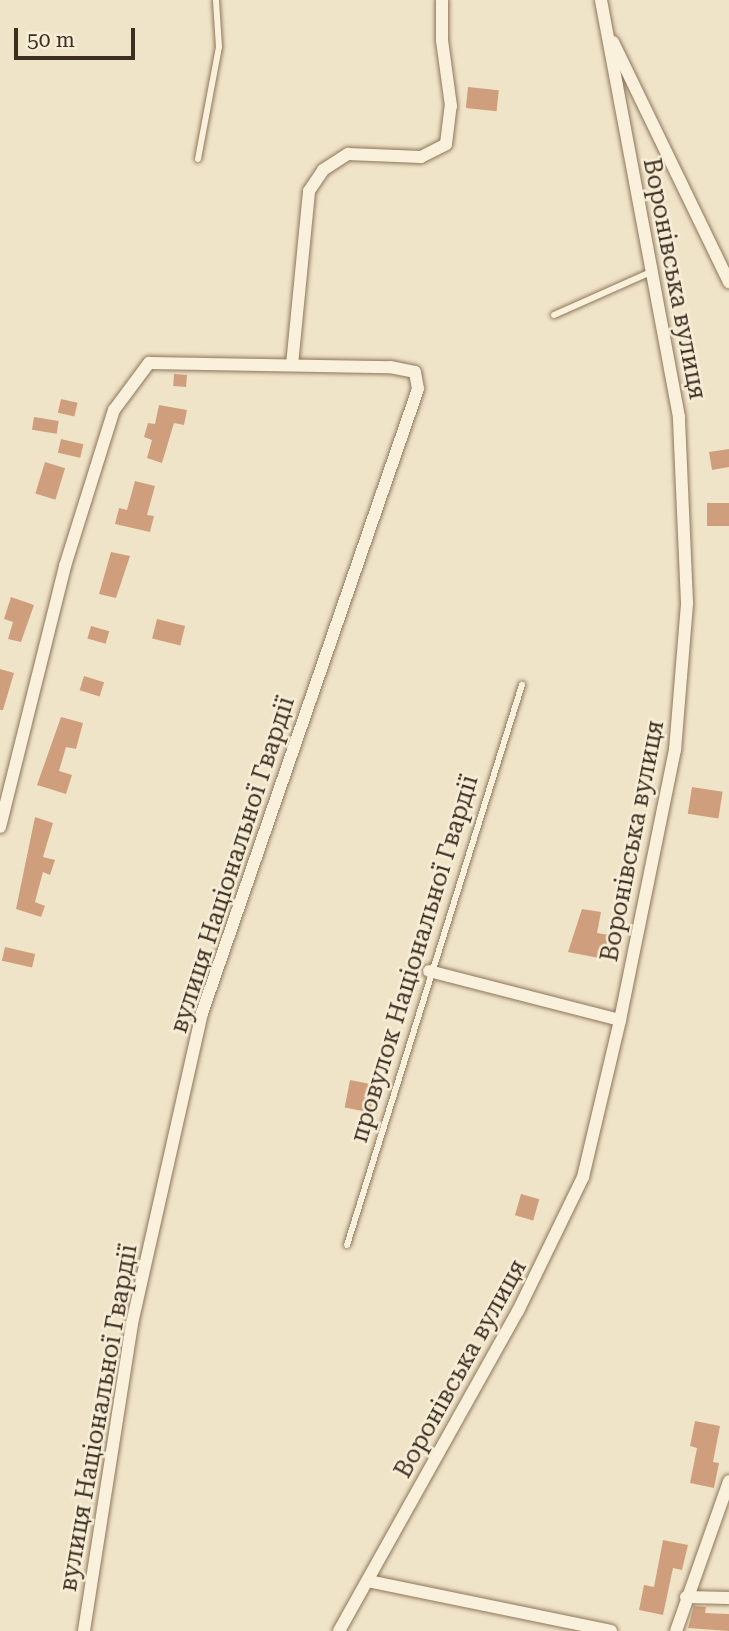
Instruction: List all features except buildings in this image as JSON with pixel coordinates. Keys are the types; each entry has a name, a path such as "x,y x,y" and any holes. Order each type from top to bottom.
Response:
{"street":[{"path":"0,827 65,566 114,410 149,363 292,365 309,191 323,170 348,154 421,157 446,144 451,106 442,40 442,0"},
{"name":"Воронівська вулиця","path":"339,1631 556,1239 583,1177 620,1020 675,750 687,603 679,417 601,0"},
{"path":"606,25 729,282"},
{"name":"вулиця Національної Гвардії","path":"84,1631 132,1324 202,1013 418,389 415,372 390,367 292,365"},
{"path":"429,971 620,1020"},
{"path":"676,1631 729,1481"},
{"path":"368,1581 611,1631"},
{"path":"686,1597 729,1598"}],"lane":[{"path":"198,159 219,47 216,0"},
{"path":"554,315 651,272"},
{"name":"провулок Національної Гвардії","path":"347,1245 429,971 522,685"}]}
